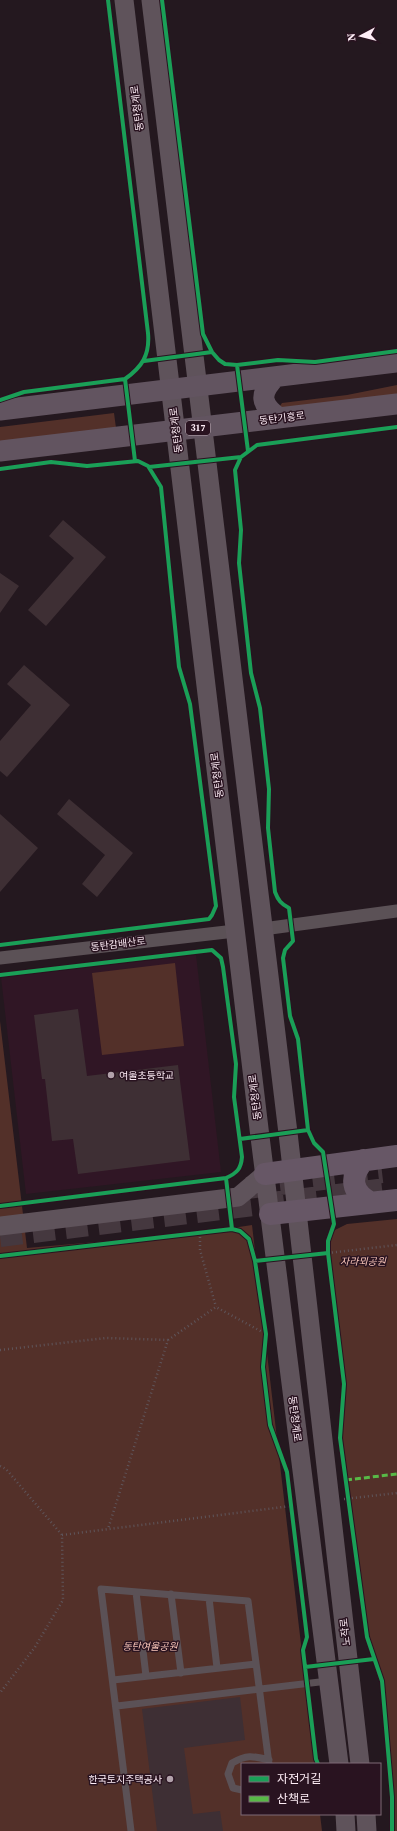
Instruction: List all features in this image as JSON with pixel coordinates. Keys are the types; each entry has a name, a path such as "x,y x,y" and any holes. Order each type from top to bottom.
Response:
{"highway":[{"path":"265,1174 397,1156"},
{"path":"364,1160 355,1172 354,1180 355,1187 361,1198 388,1187"},
{"path":"270,1214 297,1211 388,1187"}],"main road":[{"path":"0,410 397,362"},
{"path":"275,377 265,387 264,399 268,409 279,418"},
{"name":"동탄기흥로","path":"0,451 279,418 397,406"}],"street":[{"name":"동탄청계로","path":"124,0 235,931 328,1681"},
{"path":"151,0 302,1256"},
{"path":"263,929 397,912"},
{"name":"동탄감배산로","path":"0,958 235,931"},
{"path":"0,1226 238,1197 265,1174"},
{"path":"238,1197 270,1214"},
{"name":"노작로","path":"302,1256 360,1763"},
{"path":"328,1681 339,1763"},
{"path":"345,1815 346,1831"},
{"path":"366,1815 368,1831"}],"lane":[{"path":"132,1831 101,1588 248,1601 269,1762 253,1756 241,1757 232,1763 228,1774 233,1788 241,1790"},
{"path":"136,1592 146,1676"},
{"path":"171,1594 181,1672"},
{"path":"209,1598 217,1668"},
{"path":"113,1680 256,1664"},
{"path":"117,1706 328,1681"}],"path":[{"path":"200,1232 200,1250 216,1307 266,1334"},
{"path":"192,1234 206,1232"},
{"path":"302,1256 397,1245"},
{"path":"328,1247 329,1261"},
{"path":"0,1350 106,1338 168,1340 216,1307"},
{"path":"265,1327 265,1340"},
{"path":"108,1529 168,1340"},
{"path":"0,1466 6,1469 62,1534 63,1600 35,1647 0,1693"},
{"path":"348,1496 349,1504"},
{"path":"290,1504 292,1511"},
{"path":"62,1534 231,1513"}],"shaded area":[{"name":"여울초등학교","path":"196,955 221,1172 26,1194 1,977"}],"green space":[{"path":"397,385 397,395 283,411 280,406 282,403 347,395"},
{"path":"114,413 116,428 0,442 0,427"},
{"path":"175,963 184,1046 102,1055 92,973"},
{"name":"동탄여울공원","path":"0,1021 27,1248 200,1233 252,1225 315,1763 241,1763 241,1815 320,1815 322,1831 0,1831"},
{"name":"자라뫼공원","path":"397,1219 397,1831 392,1831 392,1797 382,1681 367,1637 340,1438 344,1384 328,1253 328,1241 333,1231 347,1224"}],"building":[{"path":"63,520 106,557 46,626 28,610 74,558 49,536"},
{"path":"0,573 19,586 0,613"},
{"path":"24,665 70,705 7,777 0,771 0,741 31,705 7,684"},
{"path":"69,799 133,853 97,897 82,884 105,855 57,814"},
{"path":"0,814 38,848 0,892"},
{"path":"78,1009 87,1076 178,1065 190,1160 78,1174 73,1139 52,1141 45,1079 42,1079 34,1015"},
{"name":"한국토지주택공사","path":"240,1697 245,1740 184,1748 193,1814 220,1811 223,1831 157,1831 142,1709"}],"tunnel":[{"path":"247,1188 382,1172"},
{"path":"0,1236 386,1189"}],"marked path":[{"path":"346,1480 397,1474"}],"cycle path":[{"path":"0,400 24,392 125,379 136,370 144,360 148,348 148,333 108,0"},
{"path":"162,0 203,334 212,352 225,364 237,365 278,360 315,362 397,351"},
{"path":"144,361 212,352"},
{"path":"237,365 248,451"},
{"path":"125,379 135,461"},
{"path":"392,1831 392,1797 382,1681 367,1637 340,1438 344,1384 328,1253 328,1241 334,1224 323,1152 314,1143 308,1130 298,1039 290,1016 283,958 285,950 293,941 289,908 280,902 275,892 268,828 269,789 260,708 251,673 239,563 241,530 235,470 241,457 257,445 397,427"},
{"path":"149,467 241,457"},
{"path":"0,469 51,462 87,466 138,461 148,466 161,487 179,667 190,704 216,906 209,919 0,945"},
{"path":"0,975 212,950 221,958 223,967 236,1064 234,1097 242,1157 241,1165 238,1170 226,1178 0,1206"},
{"path":"240,1139 308,1130"},
{"path":"226,1178 232,1229"},
{"path":"0,1256 232,1229 240,1231 249,1239 255,1261 266,1334 263,1367 270,1425 287,1472 307,1637 303,1650 318,1763"},
{"path":"255,1261 328,1253"},
{"path":"305,1667 374,1659"}],"place":[{"name":"여울초등학교","path":"111,1075"},
{"name":"한국토지주택공사","path":"170,1779"}]}
